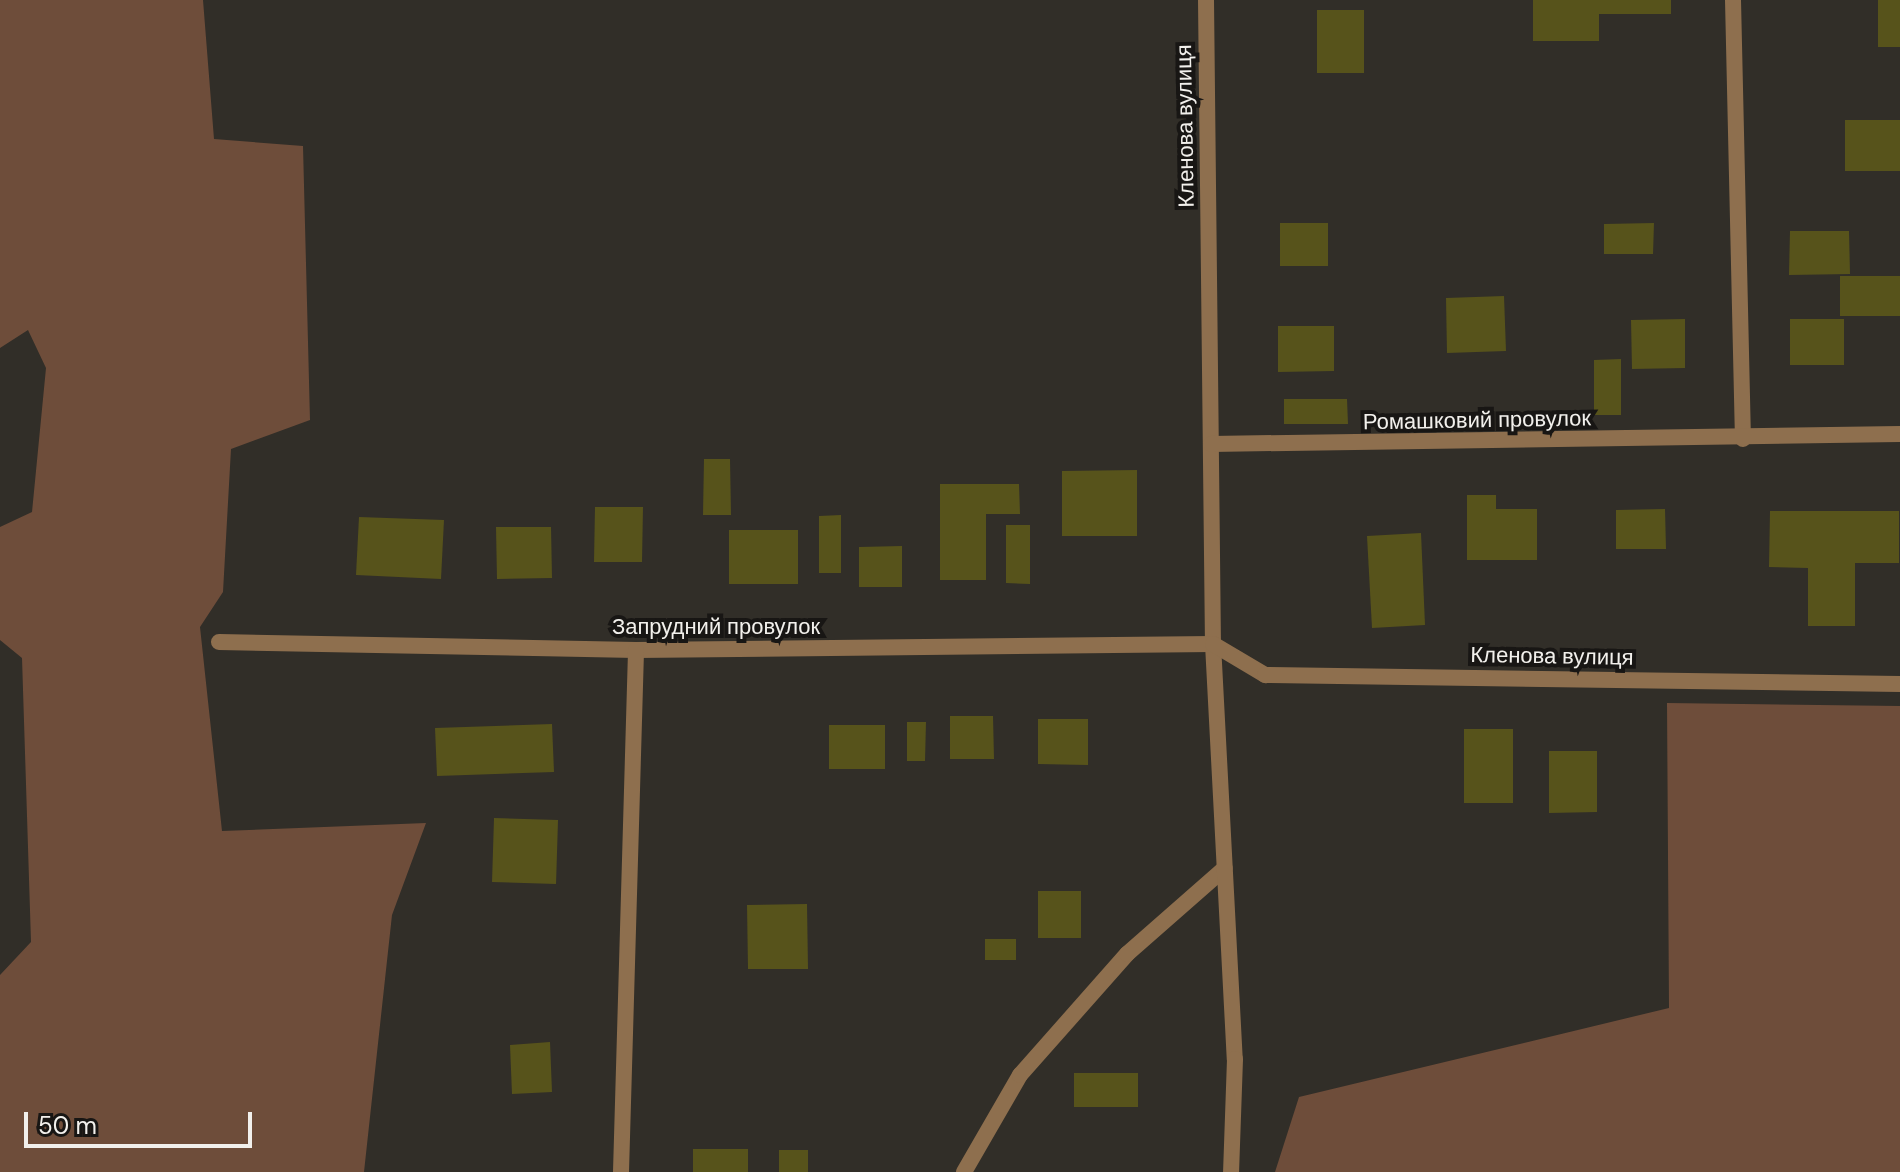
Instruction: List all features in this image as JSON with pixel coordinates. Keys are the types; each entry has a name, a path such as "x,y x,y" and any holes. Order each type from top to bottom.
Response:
{"street":[{"name":"Кленова вулиця","path":"1206,0 1213,644 1235,1059 1231,1172"},
{"path":"1733,0 1743,439"},
{"name":"Ромашковий провулок","path":"1211,444 1743,439 1900,434"},
{"name":"Запрудний провулок","path":"219,642 636,650 1213,644"},
{"name":"Кленова вулиця","path":"1213,644 1265,675 1900,684"},
{"path":"621,1172 636,650"},
{"path":"964,1172 1020,1075 1127,954 1225,868"}],"shaded area":[{"path":"0,0 203,0 214,139 303,146 310,420 231,449 223,592 200,627 222,831 426,823 392,915 364,1172 0,1172 0,975 31,942 22,658 0,640 0,527 32,512 46,368 28,330 0,348"},
{"path":"1667,703 1900,706 1900,1172 1275,1172 1299,1097 1669,1008"}],"building":[{"path":"1533,0 1671,0 1671,14 1599,14 1599,41 1533,41"},
{"path":"1878,0 1900,0 1900,47 1878,47"},
{"path":"1317,10 1364,10 1364,73 1317,73"},
{"path":"1845,120 1900,120 1900,171 1845,171"},
{"path":"1280,223 1328,223 1328,266 1280,266"},
{"path":"1654,223 1653,254 1604,254 1604,224"},
{"path":"1790,231 1849,231 1850,274 1789,275"},
{"path":"1840,276 1900,276 1900,316 1840,316"},
{"path":"1504,296 1506,351 1447,353 1446,298"},
{"path":"1685,319 1685,368 1632,369 1631,320"},
{"path":"1790,319 1844,319 1844,365 1790,365"},
{"path":"1278,326 1334,326 1334,371 1278,372"},
{"path":"1621,359 1621,415 1594,415 1594,360"},
{"path":"1284,399 1347,399 1348,424 1284,424"},
{"path":"704,459 730,459 731,515 703,515"},
{"path":"1137,470 1137,536 1062,536 1062,471"},
{"path":"940,484 1019,484 1020,514 986,514 986,580 940,580"},
{"path":"1467,495 1496,495 1496,509 1537,509 1537,560 1467,560"},
{"path":"595,507 643,507 642,562 594,562"},
{"path":"1665,509 1666,549 1616,549 1616,510"},
{"path":"1770,511 1899,511 1899,563 1855,563 1855,626 1808,626 1808,568 1769,567"},
{"path":"841,515 841,573 819,573 819,516"},
{"path":"359,517 444,520 441,579 356,575"},
{"path":"1006,525 1030,525 1030,584 1006,583"},
{"path":"496,527 551,527 552,578 497,579"},
{"path":"729,530 798,530 798,584 729,584"},
{"path":"1421,533 1425,625 1372,628 1367,536"},
{"path":"902,546 902,587 859,587 859,547"},
{"path":"950,716 993,716 994,759 950,759"},
{"path":"1038,719 1088,719 1088,765 1038,764"},
{"path":"907,722 926,722 925,761 907,761"},
{"path":"552,724 554,772 437,776 435,728"},
{"path":"829,725 885,725 885,769 829,769"},
{"path":"1464,729 1513,729 1513,803 1464,803"},
{"path":"1549,751 1597,751 1597,812 1549,813"},
{"path":"494,818 558,820 556,884 492,882"},
{"path":"1038,891 1081,891 1081,938 1038,938"},
{"path":"807,904 808,969 748,969 747,905"},
{"path":"985,939 1016,939 1016,960 985,960"},
{"path":"550,1042 552,1092 512,1094 510,1045"},
{"path":"1074,1073 1138,1073 1138,1107 1074,1107"},
{"path":"693,1149 748,1149 748,1172 693,1172"},
{"path":"779,1150 808,1150 808,1172 779,1172"}]}
